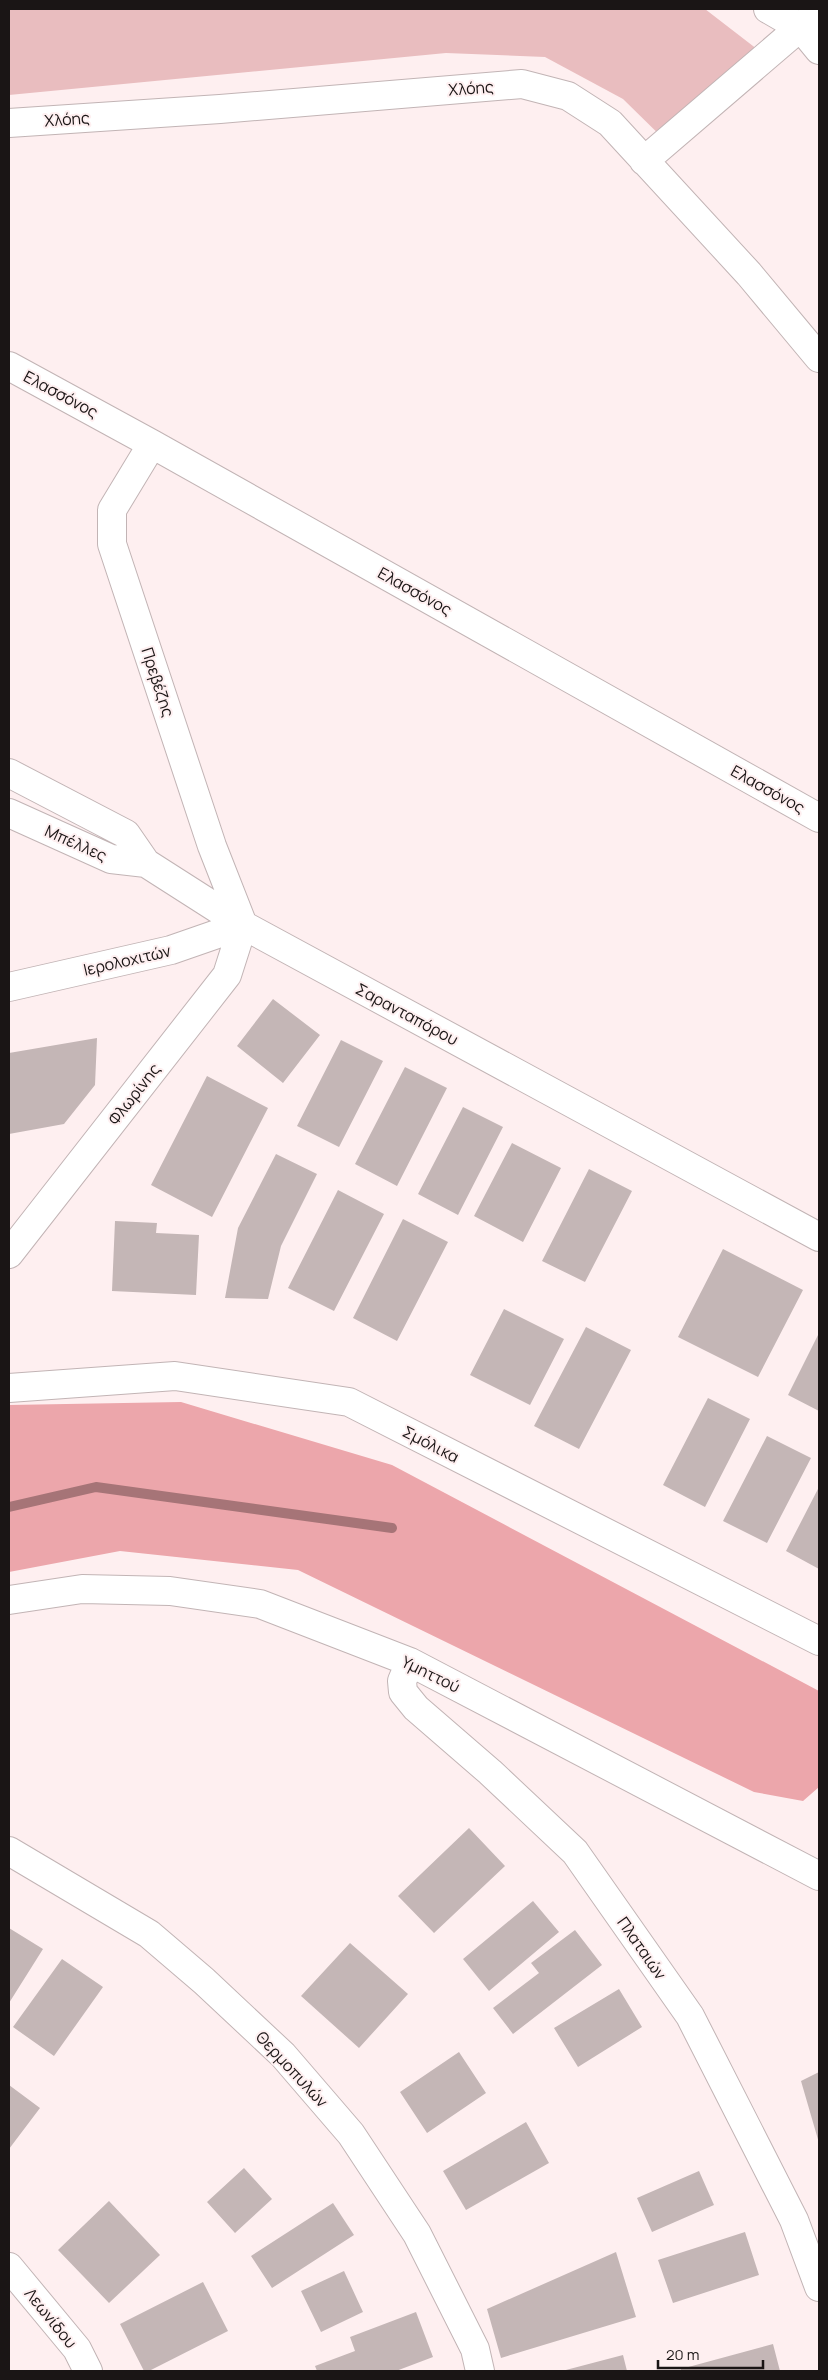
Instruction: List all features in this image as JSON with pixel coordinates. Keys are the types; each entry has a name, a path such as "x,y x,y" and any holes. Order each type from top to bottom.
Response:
{"street":[{"path":"768,9 804,16"},
{"path":"804,16 819,50"},
{"path":"644,160 804,16"},
{"name":"Χλόης","path":"9,123 220,109 522,84 568,96 610,123 749,274 819,358"},
{"name":"Ελασσόνος","path":"9,366 152,444 819,818"},
{"name":"Πρεβέζης","path":"152,444 112,510 112,544 212,846 243,925"},
{"name":"Σαρανταπόρου","path":"9,773 126,834 146,863 243,925 819,1237"},
{"name":"Μπέλλες","path":"9,813 111,859 146,863"},
{"name":"Ιερολοχιτών","path":"9,987 171,950 243,925"},
{"name":"Φλωρίνης","path":"9,1254 227,975 243,925"},
{"name":"Σμόλικα","path":"9,1388 176,1376 349,1402 819,1641"},
{"name":"Υμηττού","path":"9,1600 91,1589 170,1591 260,1604 410,1662 819,1876"},
{"name":"Πλαταιών","path":"410,1662 402,1680 402,1692 416,1708 490,1772 574,1852 690,2016 794,2220 819,2287"},
{"name":"Θερμοπυλών","path":"9,1851 149,1934 204,1981 283,2055 351,2134 416,2234 475,2349 480,2371"},
{"name":"Λεωνίδου","path":"9,2267 77,2349 88,2371"}],"shaded area":[{"path":"9,9 705,9 766,56 676,151 623,99 545,57 446,53 9,95"},
{"path":"181,1402 392,1465 819,1691 819,1787 803,1801 754,1792 298,1570 120,1551 9,1572 9,1405"}],"building":[{"path":"273,999 320,1035 283,1083 237,1046"},
{"path":"97,1038 95,1085 64,1124 9,1134 9,1053"},
{"path":"341,1040 383,1061 339,1147 297,1126"},
{"path":"405,1067 447,1088 397,1186 355,1164"},
{"path":"207,1076 268,1108 212,1217 151,1185"},
{"path":"463,1107 503,1127 458,1215 418,1194"},
{"path":"512,1143 561,1168 523,1242 474,1216"},
{"path":"276,1154 317,1174 281,1246 268,1299 225,1298 238,1228"},
{"path":"589,1169 632,1191 585,1282 542,1261"},
{"path":"338,1190 384,1214 334,1311 288,1288"},
{"path":"403,1219 448,1242 397,1341 353,1318"},
{"path":"115,1221 157,1223 156,1233 199,1235 196,1295 112,1291"},
{"path":"723,1249 803,1290 758,1377 678,1337"},
{"path":"504,1309 564,1339 530,1405 470,1375"},
{"path":"586,1327 631,1350 579,1449 534,1426"},
{"path":"819,1333 819,1411 788,1395"},
{"path":"708,1398 750,1419 705,1507 663,1485"},
{"path":"767,1436 811,1458 767,1543 723,1521"},
{"path":"819,1487 819,1569 786,1551"},
{"path":"469,1828 505,1866 434,1933 398,1896"},
{"path":"533,1901 559,1932 489,1991 463,1959"},
{"path":"9,1928 43,1949 9,2003"},
{"path":"575,1930 602,1965 513,2034 493,2008 539,1973 531,1963"},
{"path":"350,1943 408,1994 359,2048 301,1996"},
{"path":"62,1959 103,1987 54,2056 13,2027"},
{"path":"619,1989 642,2027 578,2067 554,2028"},
{"path":"459,2052 486,2093 427,2133 400,2092"},
{"path":"819,2072 819,2143 801,2081"},
{"path":"9,2085 40,2108 9,2149"},
{"path":"526,2122 549,2163 466,2210 443,2171"},
{"path":"244,2168 272,2199 235,2233 207,2202"},
{"path":"699,2171 714,2205 652,2232 637,2198"},
{"path":"109,2201 160,2255 109,2303 58,2250"},
{"path":"333,2203 354,2235 272,2288 251,2256"},
{"path":"745,2232 759,2275 673,2303 658,2260"},
{"path":"616,2252 636,2317 501,2358 487,2309"},
{"path":"344,2271 363,2312 321,2332 301,2291"},
{"path":"203,2282 228,2331 149,2371 144,2371 120,2324"},
{"path":"416,2312 433,2357 396,2371 317,2371 315,2366 355,2351 350,2337"},
{"path":"773,2344 780,2371 681,2371 681,2369"},
{"path":"623,2355 627,2371 562,2371"}],"waterway":[{"path":"9,1507 96,1487 392,1528"}]}
